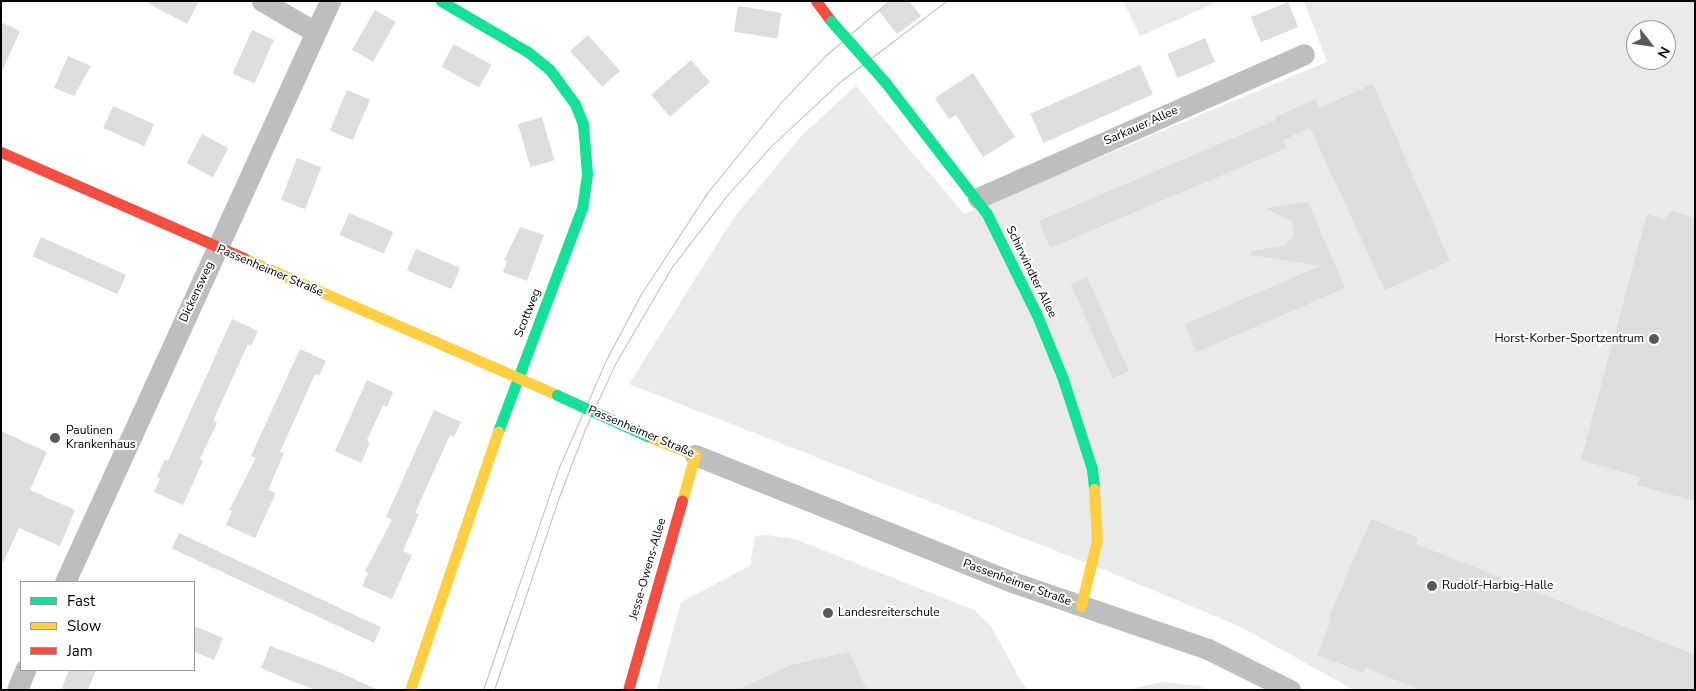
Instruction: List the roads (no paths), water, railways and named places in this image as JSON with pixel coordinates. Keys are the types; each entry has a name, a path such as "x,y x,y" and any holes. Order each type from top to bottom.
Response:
{"street":[{"path":"262,1 315,32"},
{"name":"Dickensweg","path":"65,581 330,1"},
{"name":"Scottweg","path":"410,690 516,378 567,254 582,208 587,174 583,124 575,104 550,70 528,52 441,1"},
{"name":"Schirwindter Allee","path":"816,1 831,21 885,82 978,198 1040,323 1064,379 1092,469 1097,540 1081,606"},
{"name":"Sarkauer Allee","path":"978,198 1304,54"},
{"name":"Passenheimer Straße","path":"1,152 694,456 944,556 1081,606 1208,649 1290,690"},
{"name":"Jesse-Owens-Allee","path":"628,690 694,456"},
{"path":"17,690 25,671"}],"tram line":[{"path":"483,690 559,467 606,360 641,294 707,193 781,102 826,55 889,1"},
{"path":"494,690 559,497 585,429 615,364 671,268 728,194 771,146 842,80 946,1"}],"place":[{"name":"Horst-Korber-Sportzentrum","path":"1654,339"},
{"name":"Paulinen Krankenhaus","path":"55,438"},
{"name":"Rudolf-Harbig-Halle","path":"1432,586"},
{"name":"Landesreiterschule","path":"828,613"}]}
